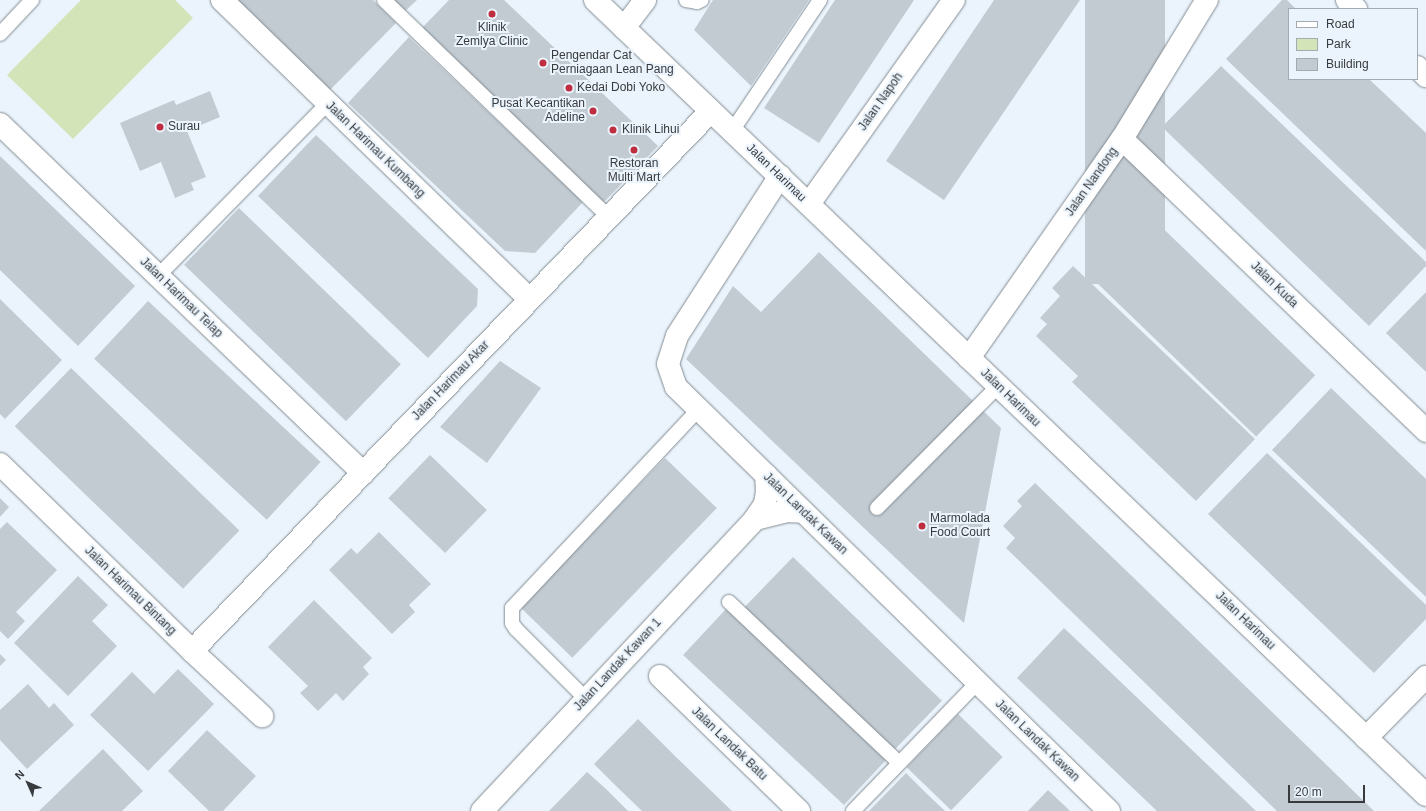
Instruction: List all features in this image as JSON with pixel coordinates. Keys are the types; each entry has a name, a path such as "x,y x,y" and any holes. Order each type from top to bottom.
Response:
{"street":[{"name":"Jalan Harimau Kumbang","path":"222,0 529,299"},
{"name":"Jalan Harimau","path":"595,0 1426,795"},
{"path":"624,28 645,0"},
{"name":"Jalan Napoh","path":"809,204 954,0"},
{"name":"Jalan Nandong","path":"970,358 1122,139 1207,0"},
{"path":"1348,0 1355,8"},
{"path":"1418,68 1426,76"},
{"name":"Jalan Harimau Akar","path":"192,651 608,216 711,111"},
{"name":"Jalan Harimau Telap","path":"0,124 362,473"},
{"name":"Jalan Kuda","path":"1122,139 1426,431"},
{"name":"Jalan Landak Kawan","path":"780,176 677,336 668,364 676,387 1109,811"},
{"name":"Jalan Harimau Bintang","path":"0,464 192,651 262,716"},
{"name":"Jalan Landak Kawan 1","path":"487,809 586,700 755,519 765,504 767,492 766,475"},
{"path":"755,519 786,511 803,512"},
{"name":"Jalan Landak Batu","path":"660,676 799,811"},
{"path":"1366,738 1426,677"}],"lane":[{"path":"0,34 32,0"},
{"path":"384,0 608,216"},
{"path":"686,0 697,2 702,0"},
{"path":"732,131 820,0"},
{"path":"158,276 328,103"},
{"path":"877,508 998,386"},
{"path":"586,700 516,629 512,623 512,608 699,409"},
{"path":"729,602 899,763"},
{"path":"853,811 977,682"}],"green space":[{"path":"81,0 175,0 193,18 73,139 7,75"}],"building":[{"path":"236,0 373,0 396,23 329,91"},
{"path":"393,0 417,0 405,11"},
{"path":"449,0 504,0 658,146 603,203 421,29"},
{"path":"713,0 809,0 751,86 694,30"},
{"path":"835,0 914,0 819,143 764,108"},
{"path":"994,0 1080,0 944,200 886,161"},
{"path":"1085,0 1165,0 1165,284 1085,284"},
{"path":"1282,0 1287,0 1295,8 1288,8 1288,80 1370,80 1426,133 1426,251 1226,59"},
{"path":"409,37 583,202 535,253 505,251 348,103"},
{"path":"1221,66 1426,262 1426,266 1369,326 1162,127"},
{"name":"Surau","path":"210,91 220,117 187,131 206,177 191,183 194,190 175,198 161,162 140,171 120,123 174,100 176,105"},
{"path":"316,135 478,289 477,306 428,358 258,196"},
{"path":"0,156 135,286 78,346 0,270"},
{"path":"239,208 401,364 346,421 184,265"},
{"path":"1144,210 1315,375 1256,436 1085,271"},
{"name":"Marmolada Food Court","path":"819,252 1001,428 964,623 686,359 733,286 761,312"},
{"path":"1073,266 1255,439 1196,501 1072,382 1078,376 1036,336 1047,324 1040,318 1060,296 1052,288"},
{"path":"1426,292 1426,372 1386,333"},
{"path":"0,299 62,360 5,419 0,414"},
{"path":"148,301 321,462 267,520 94,359"},
{"path":"500,361 541,388 487,463 440,427"},
{"path":"71,368 239,531 183,589 15,426"},
{"path":"1331,388 1426,479 1426,597 1272,450"},
{"path":"1267,453 1426,605 1426,619 1374,673 1208,514"},
{"path":"430,455 487,510 445,553 388,498"},
{"path":"665,458 717,508 572,658 521,608"},
{"path":"1035,483 1374,811 1277,811 1006,548 1015,538 1003,526 1022,506 1017,501"},
{"path":"0,498 9,507 0,517"},
{"path":"7,522 57,570 16,612 25,621 8,639 0,631 0,529"},
{"path":"379,532 431,584 409,605 415,612 392,634 329,570 351,548 357,554"},
{"path":"793,557 942,701 893,752 744,608"},
{"path":"78,576 108,605 92,621 117,646 68,696 14,643"},
{"path":"314,600 372,658 363,667 369,674 343,701 336,693 318,711 300,693 308,686 268,647"},
{"path":"726,609 887,759 844,805 683,655"},
{"path":"1064,628 1256,811 1157,811 1017,678"},
{"path":"0,654 6,660 0,666"},
{"path":"178,669 214,704 148,771 90,715 132,672 154,694"},
{"path":"28,684 49,708 54,703 74,725 27,769 0,740 0,710"},
{"path":"958,714 1003,757 951,810 907,767"},
{"path":"638,719 732,811 642,811 613,783 594,764"},
{"path":"207,730 256,776 223,811 209,811 168,771"},
{"path":"103,749 143,791 122,811 39,811"},
{"path":"587,772 606,789 628,811 549,811"},
{"path":"906,773 925,792 945,811 869,811"},
{"path":"1048,790 1067,808 1070,811 1028,811"}],"place":[{"name":"Klinik Zemlya Clinic","path":"492,14"},
{"name":"Pengendar Cat Perniagaan Lean Pang","path":"543,63"},
{"name":"Kedai Dobi Yoko","path":"569,88"},
{"name":"Pusat Kecantikan Adeline","path":"593,111"},
{"name":"Surau","path":"160,127"},
{"name":"Klinik Lihui","path":"613,130"},
{"name":"Restoran Multi Mart","path":"634,150"},
{"name":"Marmolada Food Court","path":"922,526"}]}
